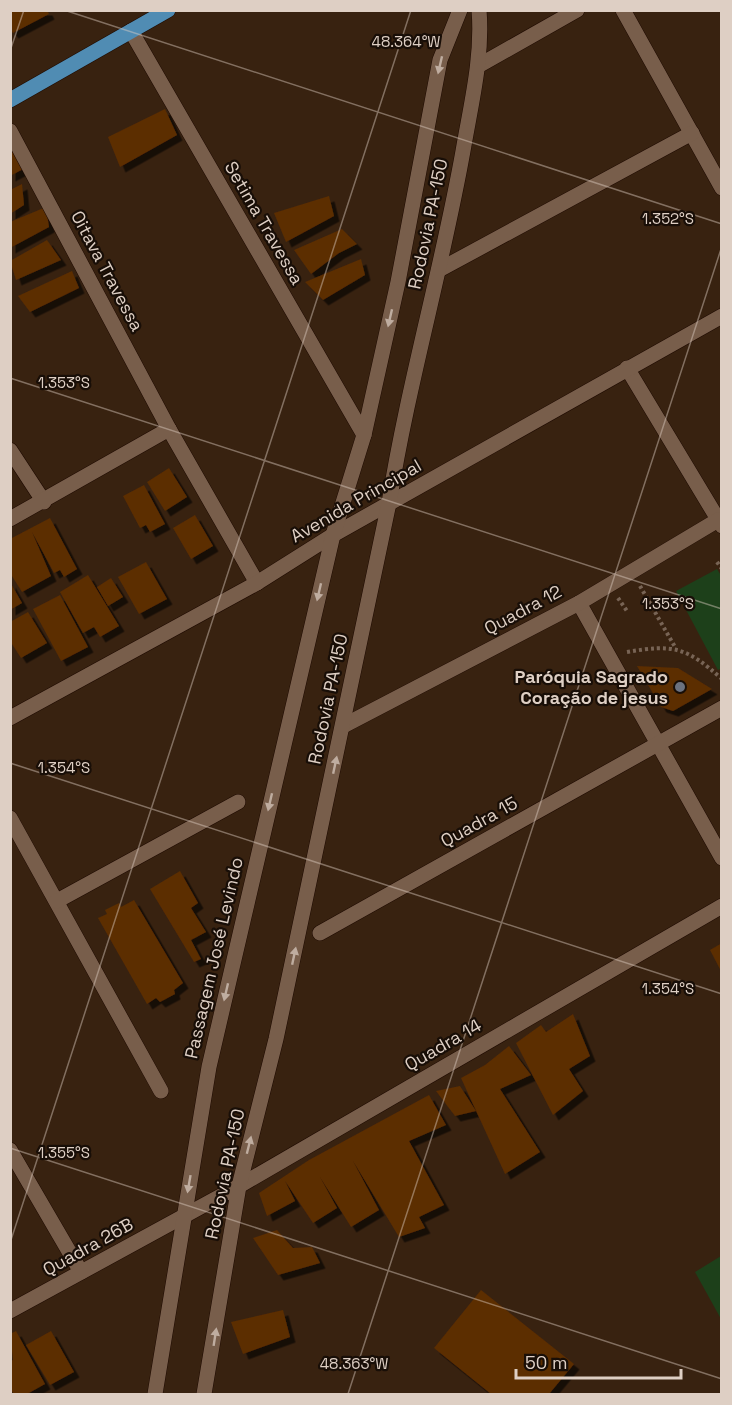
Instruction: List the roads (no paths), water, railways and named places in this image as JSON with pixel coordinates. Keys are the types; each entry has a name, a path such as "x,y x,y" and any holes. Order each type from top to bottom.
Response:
{"main road":[{"path":"12,97 168,10"}],"street":[{"name":"Rodovia PA-150","path":"333,535 364,435 398,282 440,60 460,10"},
{"name":"Rodovia PA-150","path":"204,1395 239,1186 276,1039 389,503 402,422 439,270 478,66 481,29 479,10"},
{"path":"478,66 577,10"},
{"path":"623,10 722,188"},
{"name":"Setima Travessa","path":"131,31 364,435"},
{"name":"Oitava Travessa","path":"10,131 169,429 257,583"},
{"path":"439,270 692,133"},
{"name":"Avenida Principal","path":"10,718 257,583 333,535 722,316"},
{"path":"627,369 720,523"},
{"path":"10,519 44,502 169,429"},
{"path":"10,450 44,502"},
{"name":"Quadra 12","path":"343,726 579,603 720,523"},
{"name":"Passagem José Levindo","path":"155,1395 209,1067 333,535"},
{"path":"579,603 722,858"},
{"path":"658,745 722,708"},
{"name":"Quadra 15","path":"320,933 658,745"},
{"path":"57,901 238,802"},
{"path":"10,819 161,1091"},
{"name":"Quadra 14","path":"183,1217 722,906"},
{"path":"10,1150 81,1272"},
{"name":"Quadra 26B","path":"10,1311 183,1217"}],"place":[{"name":"Paróquia Sagrado Coração de jesus","path":"680,687"}]}
